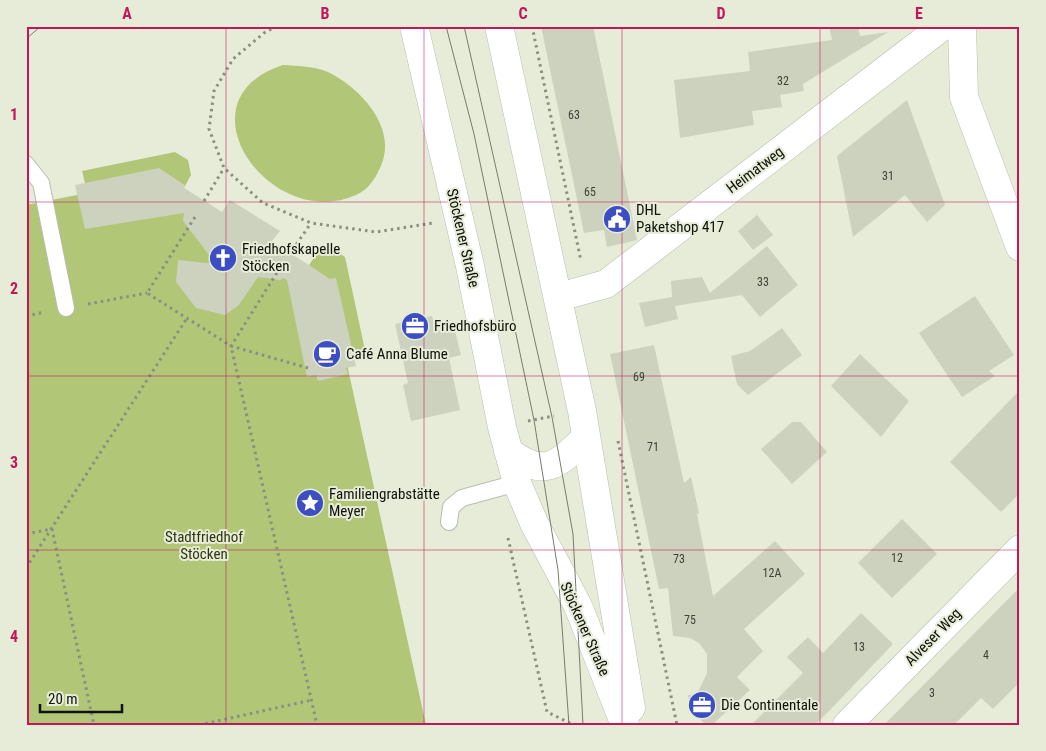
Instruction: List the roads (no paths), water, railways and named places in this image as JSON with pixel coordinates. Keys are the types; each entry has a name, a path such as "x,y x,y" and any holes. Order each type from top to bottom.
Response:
{"street":[{"name":"Stöckener Straße","path":"414,26 470,266 505,439 517,483 534,523 578,606 625,725"},
{"name":"Stöckener Straße","path":"500,26 582,411 634,725"},
{"name":"Heimatweg","path":"559,297 606,284 943,26"},
{"path":"962,26 964,97 1020,247"},
{"path":"505,439 525,464 542,467 559,462 585,438"},
{"name":"Alveser Weg","path":"847,725 1020,549"}],"lane":[{"path":"26,164 41,182 66,308"},
{"path":"449,522 451,507 462,498 517,483"}],"tram line":[{"path":"26,39 41,26"},
{"path":"446,26 474,134 534,420 558,570 569,725"},
{"path":"464,26 552,417 573,534 583,725"}],"place":[{"name":"DHL Paketshop 417","path":"617,219"},
{"name":"Friedhofskapelle Stöcken","path":"223,258"},
{"name":"Friedhofsbüro","path":"415,326"},
{"name":"Café Anna Blume","path":"327,354"},
{"name":"Familiengrabstätte Meyer","path":"310,503"},
{"name":"Die Continentale","path":"702,705"}],"park label":[{"name":"Stadtfriedhof Stöcken","path":"204,546"}]}
